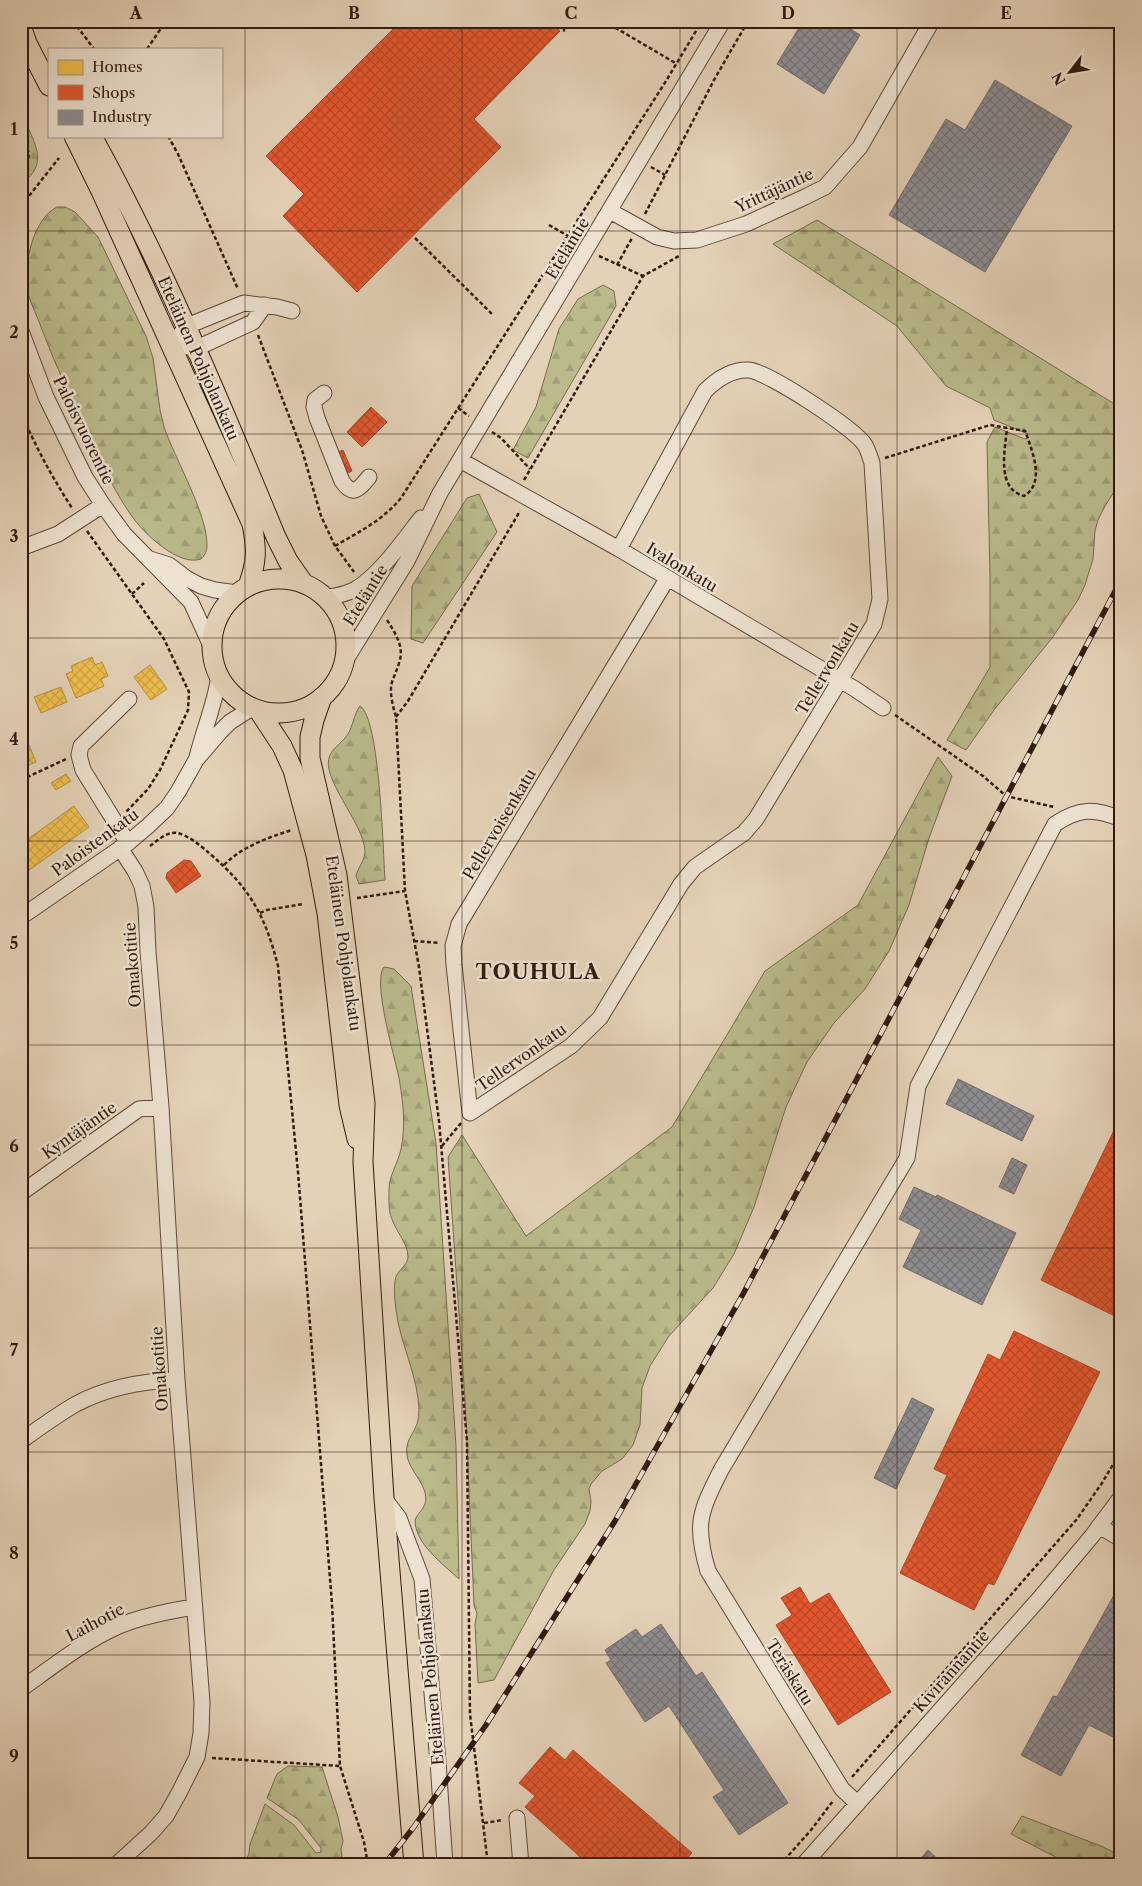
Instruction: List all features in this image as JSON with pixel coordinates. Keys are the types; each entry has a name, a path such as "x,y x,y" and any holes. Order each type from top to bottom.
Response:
{"main road":[{"path":"25,21 48,56"},
{"path":"21,26 27,43 48,84"},
{"name":"Eteläinen Pohjolankatu","path":"75,138 172,345 252,524 256,543 255,568 243,590"},
{"name":"Eteläinen Pohjolankatu","path":"93,138 138,224 187,326 276,537 288,561 302,581"},
{"path":"276,578 302,581 327,597 336,610 346,641 345,661 336,683 322,697 304,707 290,712 276,713 256,710 229,691 219,676 211,646 217,619 226,604 243,590 262,580 276,578"},
{"name":"Eteläinen Pohjolankatu","path":"322,697 310,738 310,758 337,875 365,1103 363,1162 384,1498 414,1865"},
{"name":"Eteläinen Pohjolankatu","path":"256,710 282,746 293,770 316,855 327,913 349,1105 363,1162"}],"street":[{"name":"Eteläntie","path":"345,661 407,561 440,493 723,21"},
{"name":"Yrittäjäntie","path":"610,212 657,237 674,241 697,240 746,224 805,197 824,186 860,147 932,21"},
{"path":"172,345 187,326 244,303 292,311"},
{"path":"172,345 197,348 253,322 265,305"},
{"name":"Paloisvuorentie","path":"21,332 46,398 71,451 103,505 124,534 191,602 211,646"},
{"name":"Tellervonkatu","path":"470,1113 571,1046 600,1018 681,884 695,867 744,833 756,819 874,624 880,599 872,463 865,445 848,427 766,375 750,370 737,371 716,381 705,391 618,549"},
{"path":"324,393 315,400 315,413 342,481 349,489 354,490 359,489 369,477"},
{"name":"Ivalonkatu","path":"460,460 618,549 883,708"},
{"name":"Eteläntie","path":"327,597 342,595 355,589 371,576 395,551 440,493"},
{"path":"21,548 58,534 103,505"},
{"name":"Paloisvuorentie","path":"150,559 169,565 186,578 202,586 215,590 243,590"},
{"name":"Pellervoisenkatu","path":"470,1113 453,946 459,924 667,579"},
{"name":"Paloistenkatu","path":"196,760 204,729 214,703 219,676"},
{"path":"79,755 81,746 129,699"},
{"name":"Paloistenkatu","path":"21,917 124,845 166,808 178,792 196,760 220,732 230,722 256,710"},
{"name":"Omakotitie","path":"79,755 83,770 124,845 142,886 146,907 177,1380 202,1702 201,1733 197,1757 166,1816 151,1834 116,1865"},
{"path":"1069,814 1085,810 1117,818"},
{"name":"Teräskatu","path":"858,1804 842,1789 719,1592 708,1571 702,1552 699,1532 702,1515 707,1498 721,1470 907,1158 918,1086 1055,824 1069,814"},
{"name":"Kyntäjäntie","path":"21,1192 139,1109 160,1107"},
{"path":"21,1441 60,1414 92,1396 152,1382 177,1380"},
{"name":"Kivirannantie","path":"803,1865 1039,1599 1121,1497"},
{"name":"Eteläinen Pohjolankatu","path":"384,1498 399,1518 422,1579 445,1865"},
{"path":"1099,1526 1121,1539"},
{"name":"Laihotie","path":"21,1689 79,1648 119,1626 142,1618 194,1607"},
{"path":"517,1818 521,1865"}],"path":[{"path":"73,21 93,48"},
{"path":"148,48 166,21"},
{"path":"564,21 564,33"},
{"path":"604,21 677,64"},
{"path":"335,546 376,522 393,508 401,498 677,64 702,21"},
{"path":"643,276 617,265 714,80 748,21"},
{"path":"21,130 29,154 21,196"},
{"path":"169,138 244,303"},
{"path":"21,206 59,158"},
{"path":"549,225 568,236"},
{"path":"415,238 492,314"},
{"path":"396,717 408,701 522,495 530,470 643,276 681,255"},
{"path":"253,322 302,450 321,516 335,546 356,576"},
{"path":"458,408 501,438 530,470"},
{"path":"21,412 49,472 80,520 164,639 189,692 188,710 160,770 148,789 126,812 130,819"},
{"path":"872,463 904,450 990,425 1007,428 1024,431 1033,451 1036,481 1032,491 1024,496 1017,494 1009,486 1004,472 1007,428"},
{"path":"132,594 144,583"},
{"path":"386,618 399,642 401,650 401,658 392,682 391,692 396,717 405,891 414,941 441,1146 467,1441 470,1714 488,1865"},
{"path":"883,708 983,776 1006,796 1052,806 1069,814"},
{"path":"21,780 67,758 79,755"},
{"path":"224,865 234,854 251,845 294,830"},
{"path":"148,847 169,833 176,832 201,846 224,865 260,913 270,936 278,966 298,1172 332,1604 340,1766 364,1842 368,1865"},
{"path":"357,898 405,891"},
{"path":"260,913 266,910 303,904"},
{"path":"414,941 434,942 453,946"},
{"path":"441,1146 470,1113"},
{"path":"857,1772 1077,1518 1102,1483 1121,1451"},
{"path":"197,1757 340,1766"},
{"path":"780,1865 812,1830 834,1800"},
{"path":"484,1823 517,1818"}],"green space":[{"path":"21,109 33,139 38,158 36,167 31,175 21,184"},
{"path":"57,207 65,207 75,212 98,237 146,336 153,358 164,427 196,502 206,532 207,549 201,559 182,558 162,547 144,531 131,515 103,466 75,408 29,298 26,278 32,243 42,221"},
{"path":"817,220 1121,408 1121,481 1098,520 1095,531 1093,559 1085,585 1078,600 1052,638 994,710 966,750 947,740 990,667 987,442 995,427 1025,439 1028,434 994,420 990,408 946,386 897,326 773,244"},
{"path":"603,285 614,291 616,306 528,458 513,450 536,407 559,329 578,299"},
{"path":"479,494 497,532 423,643 411,639 412,586 467,498"},
{"path":"360,706 367,716 376,759 385,880 359,884 356,876 365,855 363,840 358,827 336,788 328,764 334,749 348,734"},
{"path":"938,757 952,776 929,838 909,905 889,951 865,989 834,1023 807,1062 786,1107 754,1207 734,1254 713,1288 669,1336 650,1366 642,1388 640,1425 633,1445 622,1459 602,1471 591,1484 589,1489 590,1511 585,1524 554,1570 494,1680 478,1683 475,1624 477,1614 474,1605 465,1399 448,1157 462,1135 526,1236 672,1127 765,971 858,905"},
{"path":"384,967 394,969 411,986 436,1143 456,1446 459,1579 431,1553 416,1529 415,1520 425,1504 426,1497 425,1491 411,1467 407,1455 408,1443 417,1424 419,1410 416,1384 398,1323 394,1286 396,1276 408,1257 404,1242 391,1216 389,1204 389,1184 403,1140 403,1113 399,1078 382,1003 381,975"},
{"path":"288,1766 322,1767 338,1817 343,1841 341,1849 343,1865 245,1865 250,1844 265,1804 294,1825 316,1853 321,1852 321,1848 299,1820 267,1798 277,1774"},
{"path":"1022,1816 1101,1846 1121,1856 1121,1865 1071,1865 1011,1834"}],"building: Homes":[{"path":"92,657 95,665 102,662 108,676 101,679 104,686 76,698 66,674 73,671 71,666"},
{"path":"150,665 167,689 151,700 134,677"},
{"path":"61,687 67,702 41,713 34,697"},
{"path":"24,733 36,762 21,768 21,734"},
{"path":"66,774 71,781 56,790 51,783"},
{"path":"74,806 89,827 21,876 21,844"}],"building: Shops":[{"path":"401,21 550,21 560,31 474,119 501,147 357,292 283,216 304,194 266,156"},
{"path":"371,407 387,422 362,447 347,432"},
{"path":"343,450 352,471 337,478 328,456"},
{"path":"184,860 191,861 201,876 176,893 166,878 167,873"},
{"path":"1121,1116 1121,1319 1041,1280"},
{"path":"1014,1331 1100,1372 994,1585 988,1583 974,1610 900,1573 947,1475 934,1469 988,1354 1000,1360"},
{"path":"800,1587 810,1604 829,1593 891,1692 838,1725 776,1625 792,1615 781,1598"},
{"path":"550,1747 565,1760 573,1750 692,1853 681,1865 589,1865 525,1807 535,1796 519,1783"}],"building: Industry":[{"path":"803,21 838,21 860,35 824,94 777,64"},
{"path":"995,80 1072,126 985,272 889,215 946,119 965,130"},
{"path":"958,1079 1034,1116 1022,1141 946,1104"},
{"path":"1012,1158 1027,1165 1014,1194 999,1187"},
{"path":"914,1187 936,1197 937,1195 1016,1233 982,1305 903,1267 921,1230 899,1219"},
{"path":"912,1398 934,1409 896,1489 874,1478"},
{"path":"1114,1595 1121,1599 1121,1673 1111,1690 1121,1695 1121,1727 1115,1738 1089,1725 1061,1776 1021,1755 1053,1696 1057,1697"},
{"path":"661,1624 696,1676 702,1672 788,1803 739,1835 713,1797 724,1790 669,1706 645,1722 606,1663 611,1660 605,1650 636,1629 642,1637"},
{"path":"928,1850 944,1865 915,1865"}],"railway":[{"path":"384,1865 413,1828 486,1725 615,1521 743,1294 1121,580"}],"district":[{"name":"TOUHULA","path":"538,971"}]}
